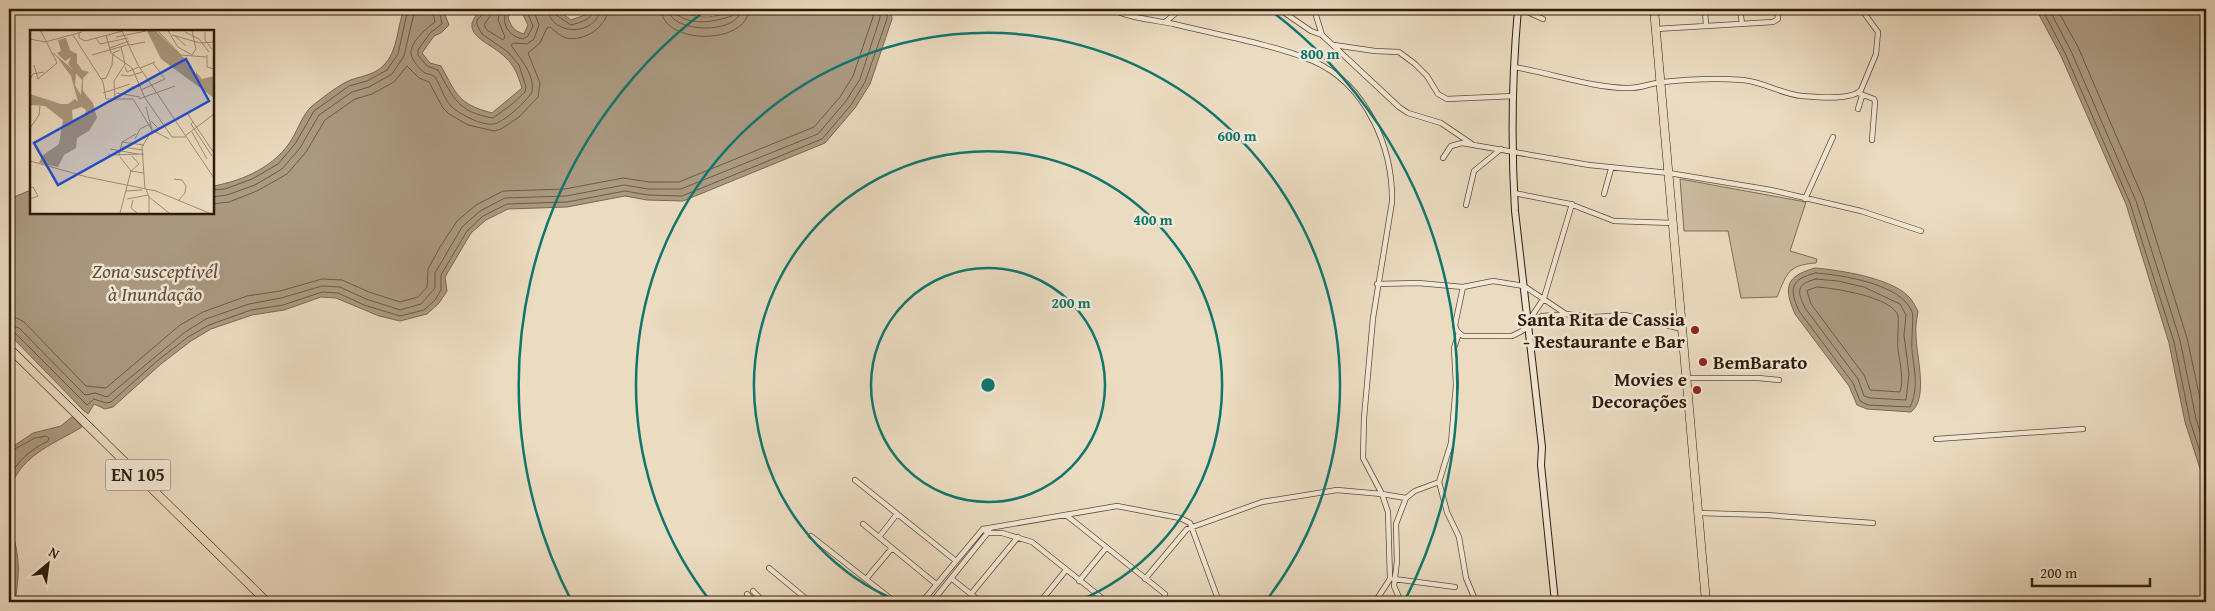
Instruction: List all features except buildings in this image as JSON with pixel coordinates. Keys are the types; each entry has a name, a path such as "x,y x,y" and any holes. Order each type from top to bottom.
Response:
{"main road":[{"path":"1654,9 1706,602"},
{"name":"EN 105","path":"9,348 267,602"}],"street":[{"path":"1111,9 1280,50 1312,61 1338,78 1363,104 1374,121 1389,164 1392,188 1391,208 1377,284 1365,400 1362,451 1365,463 1382,494 1388,512 1393,579 1395,590 1401,602"},
{"path":"1165,22 1180,9"},
{"path":"1279,9 1311,31 1322,35 1399,107 1441,123 1474,145"},
{"path":"1314,9 1322,35"},
{"path":"1543,19 1519,9 1514,67 1514,194 1542,447 1541,465 1555,602"},
{"path":"1705,9 1706,26"},
{"path":"1740,9 1742,24"},
{"path":"1656,29 1776,22 1778,9"},
{"path":"1858,109 1860,94 1876,54 1878,32 1861,9"},
{"path":"1332,44 1375,51 1398,52 1428,76 1442,97 1514,96"},
{"path":"1514,67 1611,87 1641,88 1660,82 1697,78 1743,80 1761,83 1783,93 1826,97 1860,94 1874,99 1875,102 1872,140"},
{"path":"1805,198 1833,137"},
{"path":"1443,158 1451,146 1456,143 1611,168 1669,174 1771,190 1879,216 1921,230"},
{"path":"1466,206 1474,171 1501,150"},
{"path":"1604,194 1611,168"},
{"path":"1514,194 1572,204 1614,220 1673,223"},
{"path":"1463,287 1455,325 1459,333 1470,337 1512,336 1522,331 1544,298 1572,204"},
{"path":"1377,284 1418,283 1463,287 1488,281 1524,286 1566,314"},
{"path":"1528,324 1542,316 1566,314 1595,317 1625,315 1682,329"},
{"path":"1459,333 1454,348 1456,385 1451,443 1439,482 1447,512 1460,542 1466,578 1476,602"},
{"path":"1686,378 1758,378 1778,380"},
{"path":"1936,439 2083,429"},
{"path":"855,480 956,561"},
{"path":"1375,602 1393,579 1396,524 1406,498 1415,490 1439,482"},
{"path":"1145,579 1188,529 1262,502 1337,490 1406,498"},
{"path":"932,602 990,531 1066,515 1124,506 1180,518 1192,527 1219,602"},
{"path":"1698,513 1766,515 1873,523"},
{"path":"878,536 897,514"},
{"path":"1066,515 1165,594 1164,600 1170,602"},
{"path":"863,524 936,584"},
{"path":"922,602 984,529 1032,542 1106,602"},
{"path":"812,536 894,602"},
{"path":"971,594 1018,537"},
{"path":"866,579 892,548"},
{"path":"1079,581 1106,548"},
{"path":"770,568 810,602"},
{"path":"1040,602 1066,570"},
{"path":"952,578 982,602"},
{"path":"1393,579 1455,587"},
{"path":"753,591 764,602"},
{"path":"747,594 755,602"}],"shaded area":[{"path":"1680,179 1806,202 1790,251 1817,259 1816,263 1794,268 1786,276 1777,297 1741,298 1728,231 1684,231"}],"water":[{"name":"Zona susceptivél à Inundação","path":"404,9 443,9 449,25 441,33 434,36 422,53 430,63 441,66 455,91 465,102 492,113 522,88 516,71 508,60 473,31 472,25 482,9 513,9 508,17 510,23 515,30 524,34 528,25 520,9 557,9 571,20 585,15 591,9 676,9 690,15 705,17 720,15 734,9 891,9 892,19 870,84 855,108 825,143 683,201 647,200 625,196 567,207 508,209 486,220 471,233 445,277 447,291 439,303 427,314 400,321 379,316 336,298 321,297 284,310 252,315 211,329 191,341 161,364 113,407 105,409 94,404 88,414 9,334 9,199 30,190 30,214 214,214 214,186 247,176 268,164 285,149 312,106 346,82 371,74 384,65 395,46"},
{"path":"2036,9 2206,9 2206,487 2185,422 2169,343 2126,204 2061,56"},
{"path":"1815,268 1864,276 1889,284 1899,289 1912,301 1918,311 1916,332 1920,387 1919,397 1911,412 1867,409 1857,405 1849,386 1795,314 1789,297 1788,290 1790,284 1798,275"},
{"path":"73,416 82,427 48,446 27,462 13,482 9,495 9,449 33,433 61,426"},
{"path":"9,523 18,562 15,602 9,602"}],"place":[{"name":"Santa Rita de Cassia - Restaurante e Bar","path":"1695,330"},
{"name":"BemBarato","path":"1703,362"},
{"name":"Movies e Decorações","path":"1697,390"}]}
